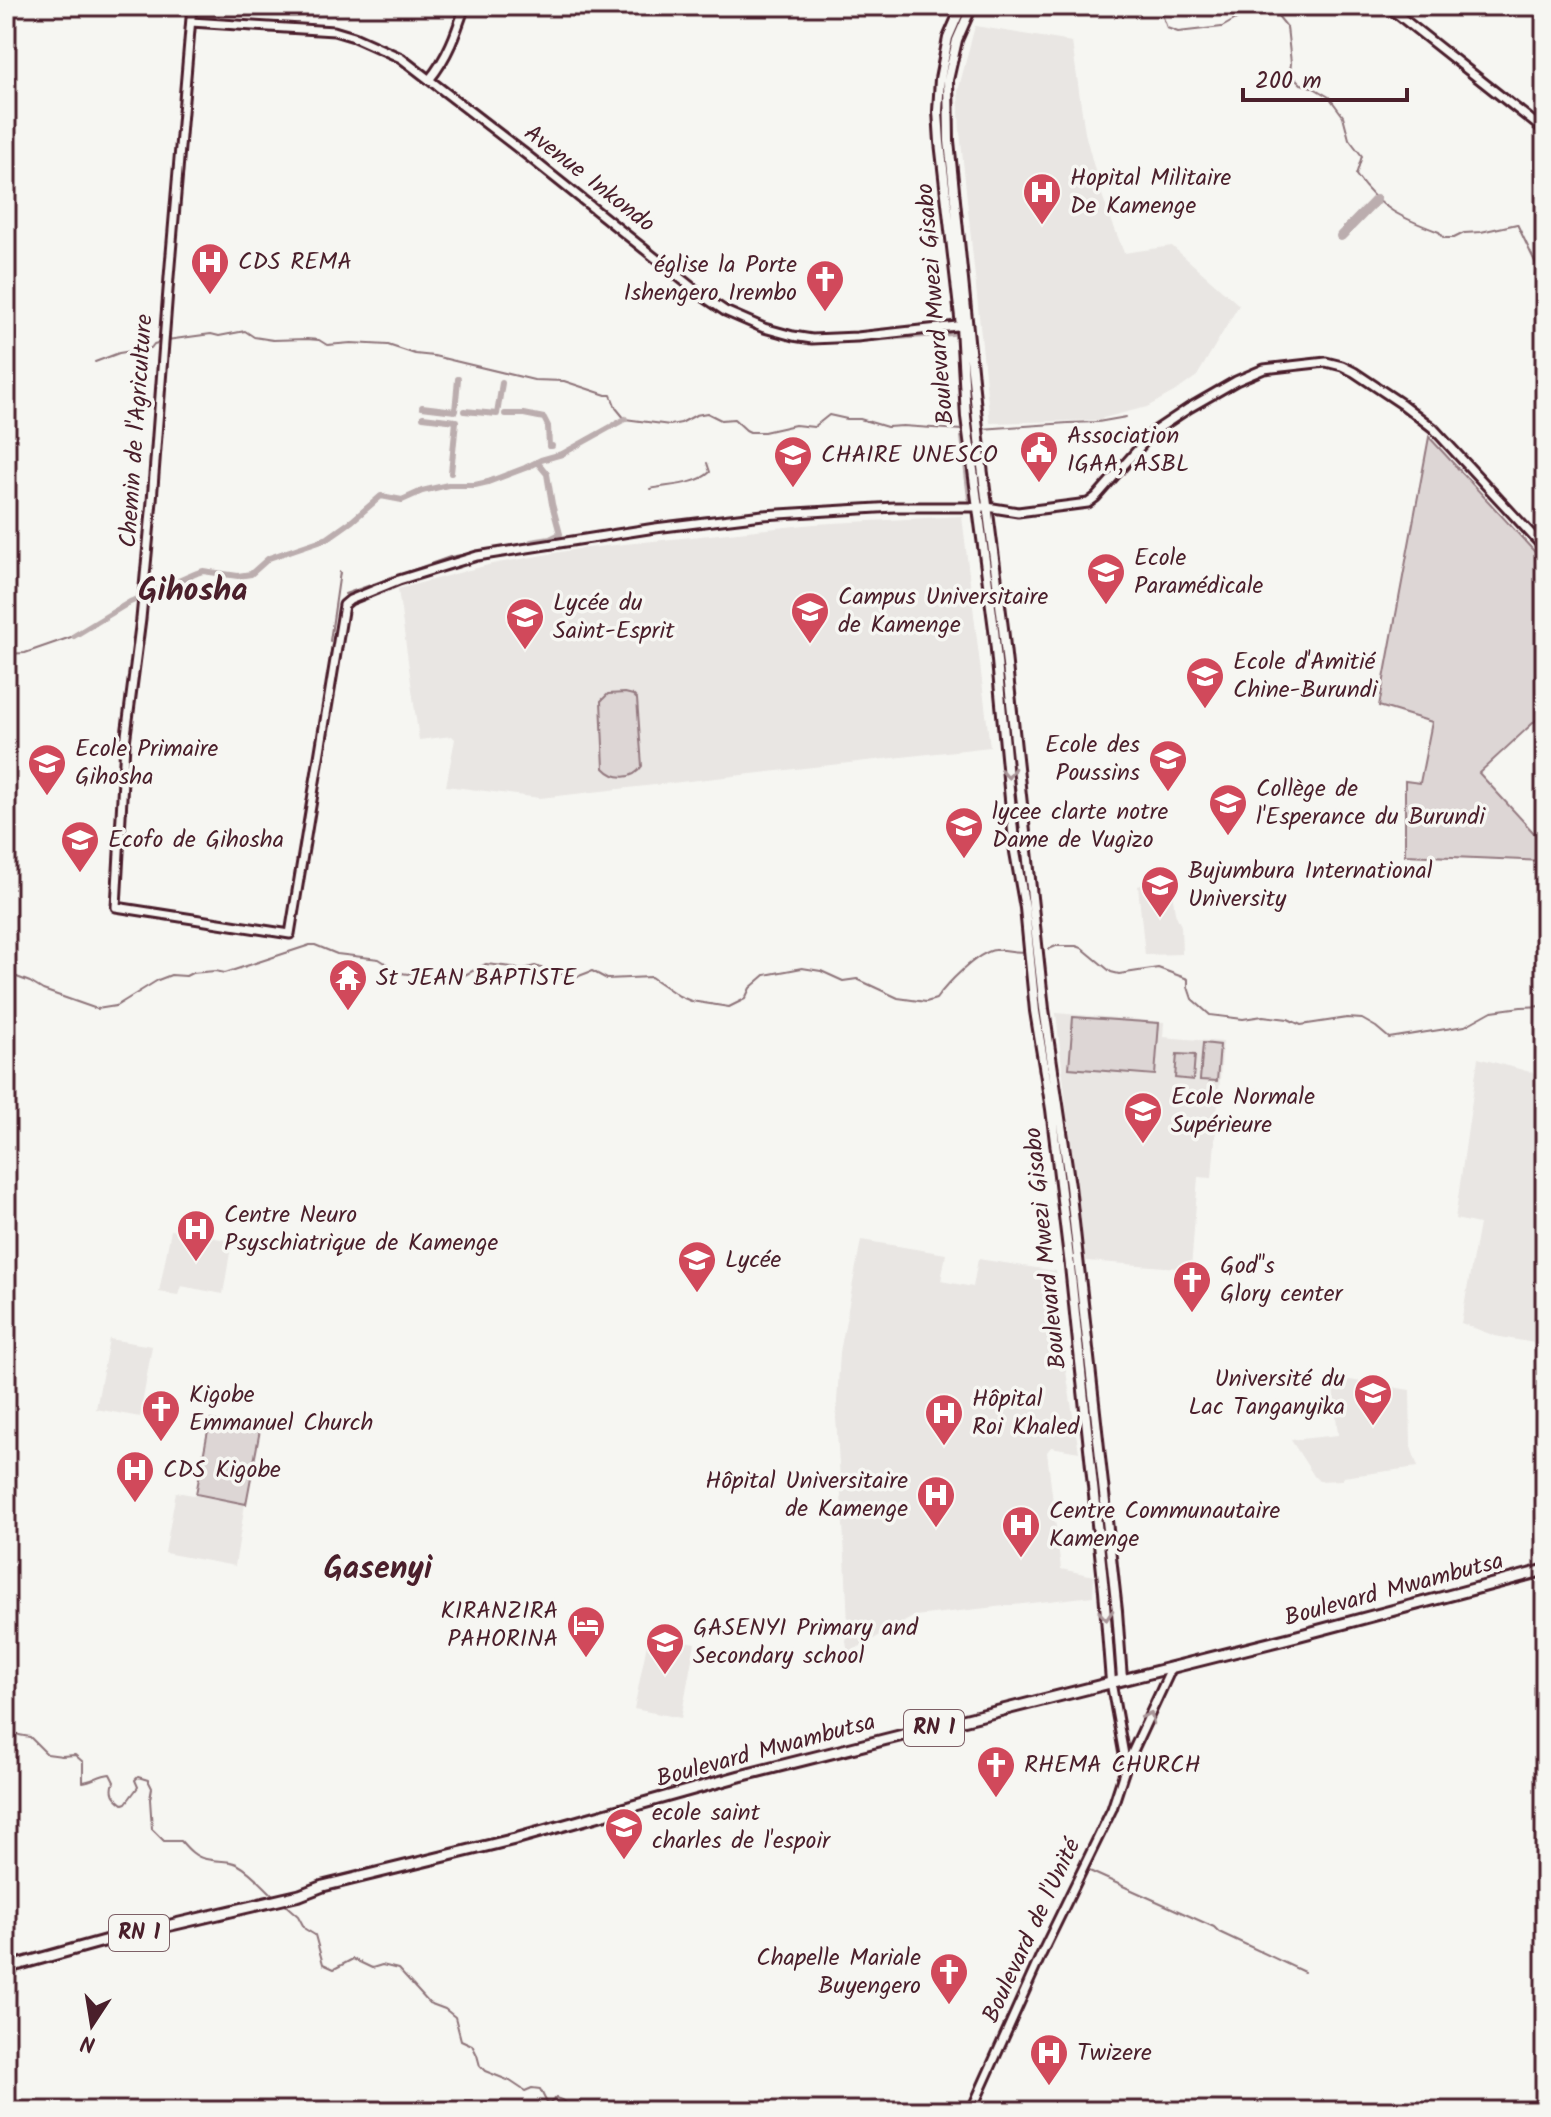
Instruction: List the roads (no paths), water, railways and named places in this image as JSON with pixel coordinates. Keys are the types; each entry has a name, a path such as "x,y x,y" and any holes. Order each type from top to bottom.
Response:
{"highway":[{"name":"Boulevard Mwambutsa","path":"6,1968 111,1939 272,1901 297,1890 515,1839 740,1776 1545,1570"}],"main road":[{"name":"Boulevard Mwezi Gisabo","path":"962,6 948,38 940,79 939,127 976,404 975,446"},
{"name":"Boulevard Mwezi Gisabo","path":"955,236 948,80 957,40 972,6"},
{"name":"Boulevard Mwezi Gisabo","path":"965,325 966,417 975,446 1014,727 1034,954 1070,1186 1111,1682"},
{"path":"965,405 976,404"},
{"name":"Boulevard Mwezi Gisabo","path":"983,507 1015,852 1032,935"},
{"path":"1004,727 1014,727"},
{"name":"Boulevard Mwezi Gisabo","path":"1094,1454 1117,1611 1122,1679"}],"street":[{"name":"Chemin de l'Agriculture","path":"192,6 144,586 125,743 116,907 290,934 342,612 350,600 430,569 477,556 655,528 774,514 913,506 983,507"},
{"path":"429,80 453,43 465,6"},
{"path":"1387,6 1545,130"},
{"name":"Avenue Inkondo","path":"191,22 334,31 401,58 704,297 745,321 776,332 818,339 965,325"},
{"path":"983,507 1021,512 1088,503 1153,432 1189,408 1264,369 1326,362 1354,372 1433,428 1545,549"},
{"name":"Boulevard de l'Unité","path":"971,2111 1041,1955 1112,1809 1126,1766 1172,1667"},
{"name":"Boulevard de l'Unité","path":"1111,1682 1126,1766"}],"waterway":[{"path":"1159,6 1167,28 1178,32 1222,27 1259,6"},
{"path":"1270,6 1287,27 1290,73 1301,84 1329,97 1343,116 1349,139 1362,156 1356,175 1374,196 1393,211 1439,232 1444,238 1517,224 1537,266 1535,275 1545,275"},
{"path":"1341,236 1376,200"},
{"path":"167,340 245,331 254,337 273,340 319,340 327,345 388,345 415,354 534,380 564,381 611,395 625,419 670,425 707,413 721,420 734,419 750,432 764,432 795,425 814,427 829,415 887,427 962,430"},
{"path":"872,339 952,333"},
{"path":"95,362 119,353 151,348 161,342"},
{"path":"422,407 455,411 458,379"},
{"path":"464,411 497,414 502,383"},
{"path":"505,414 544,418 548,426 549,446 552,446"},
{"path":"423,417 456,421 451,473"},
{"path":"981,429 1098,422 1126,417"},
{"path":"74,636 130,602 197,573 251,574 269,558 328,538 381,496 402,500 448,485 488,482 562,454 625,419"},
{"path":"963,437 970,499"},
{"path":"531,542 560,534 547,474 537,462"},
{"path":"650,489 698,480 710,472 707,463"},
{"path":"941,504 969,502"},
{"path":"694,520 743,514"},
{"path":"574,536 620,530"},
{"path":"345,594 450,557 531,542"},
{"path":"330,641 340,572"},
{"path":"6,654 25,653 74,636"},
{"path":"6,973 97,1009 116,1006 171,975 225,973 315,945 337,954 379,959 408,974 427,968 461,977 486,964 519,970 535,966 579,976 592,971 607,979 651,977 691,1001 729,1007 745,999 750,988 765,975 802,968 821,971 843,981 857,979 898,998 926,1002 936,999 962,970 988,952 1027,951"},
{"path":"1049,949 1056,946 1082,948 1111,972 1119,974 1158,968 1188,979 1192,999 1210,1015 1243,1019 1263,1016 1288,1019 1301,1025 1347,1018 1362,1019 1389,1038 1465,1026 1492,1011 1545,1006"},
{"path":"6,1727 30,1737 47,1754 75,1755 83,1762 83,1782 110,1774 114,1794 123,1804 138,1787 135,1780 138,1777 148,1780 152,1788 152,1829 164,1841 181,1841 202,1858 237,1864 275,1897"},
{"path":"1085,1869 1214,1927 1304,1972"},
{"path":"283,1903 298,1916 305,1929 315,1935 323,1964 334,1969 353,1959 372,1968 382,1965 398,1969 429,2003 455,2017 461,2040 472,2045 485,2071 525,2091 540,2089 547,2103 556,2098 568,2104 572,2111"},
{"path":"576,2111 587,2105 599,2111"}],"place":[{"name":"Hopital Militaire De Kamenge","path":"1042,226"},
{"name":"CDS REMA","path":"210,296"},
{"name":"église la Porte Ishengero Irembo","path":"825,313"},
{"name":"Association IGAA, ASBL","path":"1039,484"},
{"name":"CHAIRE UNESCO","path":"793,489"},
{"name":"Ecole Paramédicale","path":"1106,606"},
{"name":"Campus Universitaire de Kamenge","path":"810,645"},
{"name":"Lycée du Saint-Esprit","path":"525,651"},
{"name":"Ecole d'Amitié Chine-Burundi","path":"1205,710"},
{"name":"Ecole des Poussins","path":"1168,793"},
{"name":"Ecole Primaire Gihosha","path":"47,797"},
{"name":"Collège de l'Esperance du Burundi","path":"1228,837"},
{"name":"lycee clarte notre Dame de Vugizo","path":"964,860"},
{"name":"Ecofo de Gihosha","path":"80,874"},
{"name":"Bujumbura International University","path":"1160,919"},
{"name":"St JEAN BAPTISTE","path":"348,1012"},
{"name":"Ecole Normale Supérieure","path":"1143,1145"},
{"name":"Centre Neuro Psyschiatrique de Kamenge","path":"196,1263"},
{"name":"Lycée","path":"697,1294"},
{"name":"God''s Glory center","path":"1192,1314"},
{"name":"Université du Lac Tanganyika","path":"1373,1427"},
{"name":"Kigobe Emmanuel Church","path":"161,1443"},
{"name":"Hôpital Roi Khaled","path":"944,1447"},
{"name":"CDS Kigobe","path":"135,1504"},
{"name":"Hôpital Universitaire de Kamenge","path":"936,1529"},
{"name":"Centre Communautaire Kamenge","path":"1021,1559"},
{"name":"KIRANZIRA PAHORINA","path":"586,1659"},
{"name":"GASENYI Primary and Secondary school","path":"665,1676"},
{"name":"RHEMA CHURCH","path":"996,1799"},
{"name":"ecole saint charles de l'espoir","path":"624,1861"},
{"name":"Chapelle Mariale Buyengero","path":"949,2006"},
{"name":"Twizere","path":"1049,2087"}],"district":[{"name":"Gihosha","path":"193,591"},
{"name":"Gasenyi","path":"378,1569"}]}
